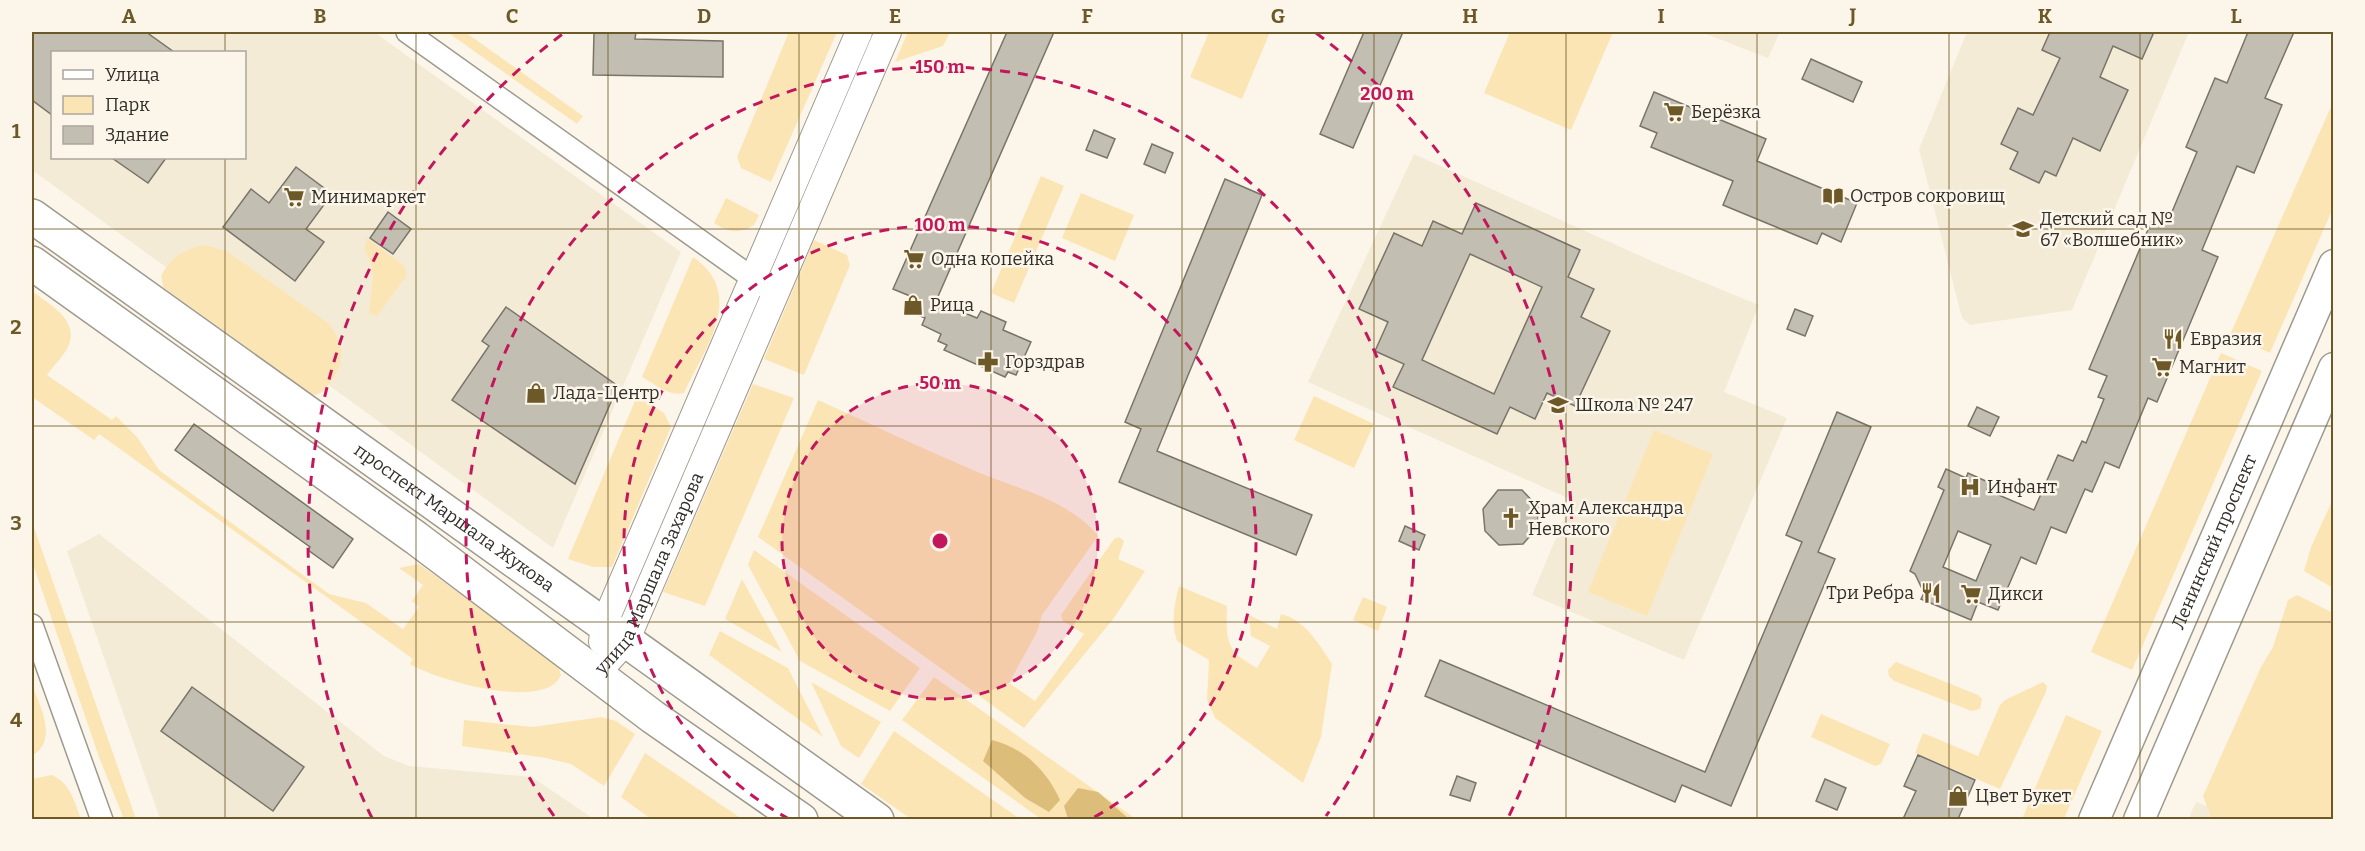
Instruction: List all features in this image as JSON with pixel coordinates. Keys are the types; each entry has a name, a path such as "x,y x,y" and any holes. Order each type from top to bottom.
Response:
{"main road":[{"name":"проспект Маршала Жукова","path":"32,216 877,819"},
{"path":"32,263 416,538 653,717 801,819"},
{"name":"Ленинский проспект","path":"2094,819 2334,265"},
{"path":"2139,819 2334,368"}],"street":[{"path":"407,32 775,294"},
{"name":"улица Маршала Захарова","path":"615,633 753,278 859,32"},
{"name":"улица Маршала Захарова","path":"597,673 775,294 888,32"},
{"path":"32,625 102,819"}],"shaded area":[{"path":"32,32 374,32 681,252 553,548 32,170"},
{"path":"1701,32 1780,32 1768,58"},
{"name":"Детский сад № 67 «Волшебник»","path":"1967,32 2189,32 2072,310 1970,325 1962,318 1919,149"},
{"name":"Школа № 247","path":"1414,154 1654,262 1759,305 1724,392 1787,418 1684,660 1532,595 1572,500 1308,382"},
{"path":"99,534 384,756 409,766 532,777 594,819 160,819 67,551"},
{"path":"992,740 1024,755 1041,770 1060,800 1049,812 1025,798 983,761"},
{"path":"1078,788 1098,792 1129,819 1068,819 1064,806"},
{"path":"2196,802 2241,819 2188,820"}],"green space":[{"path":"447,32 465,32 583,116 577,124"},
{"path":"789,32 837,32 771,182 741,168 737,157"},
{"path":"908,32 950,32 943,46 895,62"},
{"path":"1209,32 1270,32 1242,99 1190,77"},
{"path":"1510,32 1613,32 1571,130 1484,93"},
{"path":"2333,102 2333,208 2270,353 2230,335"},
{"path":"1041,176 1064,186 1014,303 991,293"},
{"path":"1081,193 1134,215 1115,261 1062,238"},
{"path":"726,198 759,215 754,225 744,230 734,231 724,229 714,223"},
{"path":"367,238 404,266 407,275 377,316 369,313 372,273 369,257 364,249"},
{"path":"814,240 847,255 850,265 804,375 764,359"},
{"path":"205,245 228,252 328,323 340,344 341,358 337,373 323,391 315,395 310,393 163,287 161,276 174,259 185,251"},
{"path":"693,257 709,272 717,288 719,304 717,322 710,340 684,393 678,394 662,389 642,377"},
{"path":"32,291 62,315 70,330 71,339 67,349 47,375 112,420 116,416 137,437 159,470 329,594 366,603 403,629 419,607 412,601 423,585 399,568 419,564 558,665 561,675 551,686 535,691 513,692 465,684 423,671 410,664 413,659 99,434 94,440 32,397"},
{"path":"2221,353 2262,371 2132,670 2091,652"},
{"path":"753,384 794,398 705,606 663,592"},
{"path":"637,396 664,413 671,427 612,567 593,567 568,559"},
{"path":"1314,396 1374,424 1354,468 1294,440"},
{"path":"818,400 954,462 1040,496 1072,513 1098,536 1042,615 1037,632 1009,683 1035,701 1084,634 1063,621 1061,615 1114,539 1119,537 1124,541 1118,559 1145,571 1114,618 1024,728 758,537"},
{"path":"1654,430 1713,454 1647,616 1588,592"},
{"path":"2333,499 2333,588 2304,571 2311,547"},
{"path":"32,522 136,819 124,819 99,757 32,561"},
{"path":"754,550 920,668 890,711 800,661 748,565"},
{"path":"742,579 782,652 725,619"},
{"path":"1179,586 1227,606 1228,636 1233,650 1257,668 1270,646 1251,636 1249,615 1277,629 1281,614 1297,621 1311,634 1332,664 1321,737 1303,783 1215,718 1207,700 1209,660 1177,641 1175,634 1174,614"},
{"path":"2297,595 2333,613 2333,819 2217,819 2211,817 2203,796 2261,667 2273,647 2288,600"},
{"path":"1363,597 1387,607 1378,631 1353,620"},
{"path":"720,631 788,668 823,737 709,655"},
{"path":"1896,662 1978,695 1982,699 1980,709 1972,711 1894,681 1889,676 1888,670"},
{"path":"934,677 1136,819 1041,819 902,720"},
{"path":"811,682 881,722 859,758 841,746"},
{"path":"2043,682 2047,686 2046,692 2000,789 1915,753 1923,733 1978,756 2000,705 2005,700"},
{"path":"32,684 43,713 46,732 45,741 32,756"},
{"path":"1821,714 1890,744 1881,764 1875,766 1811,737"},
{"path":"2066,715 2102,731 2064,819 2022,819"},
{"path":"601,717 616,721 635,734 604,786 571,764 546,758 462,746 464,720 533,727"},
{"path":"894,731 1020,819 911,819 861,784"},
{"path":"645,753 742,819 651,819 621,797"},
{"path":"52,775 68,788 81,819 32,820 32,779"}],"building":[{"path":"32,32 146,32 173,51 51,51 51,114 32,100"},
{"path":"594,32 636,32 635,39 723,41 723,77 593,75"},
{"path":"1007,32 1054,32 936,301 977,318 981,311 1006,322 1003,330 1031,342 1016,375 1008,372 1005,377 944,350 947,345 938,341 941,334 922,325 925,318 905,309 910,296 893,289"},
{"path":"1364,32 1403,32 1353,148 1320,134"},
{"path":"2050,32 2154,32 2142,59 2113,46 2100,77 2128,90 2100,151 2073,138 2056,176 2045,171 2039,183 2010,169 2018,152 2001,144 2018,108 2033,115 2060,58 2042,50"},
{"path":"2248,32 2294,32 2265,98 2282,105 2254,173 2237,166 2202,250 2218,257 2157,402 2148,398 2119,468 2105,462 2092,492 2085,489 2066,533 2051,527 2036,564 2021,557 1998,610 1978,602 1971,620 1921,599 1924,593 1915,574 1910,571 1944,490 1938,487 1946,469 1966,478 1968,473 1990,483 1987,490 2034,510 2058,455 2073,461 2082,441 2086,443 2104,399 2098,397 2107,376 2089,369 2155,213 2169,219 2197,152 2186,147 2215,78 2227,83","holes":["1958,531 1991,545 1976,581 1943,567"]},
{"path":"1811,59 1862,82 1853,102 1802,79"},
{"path":"1654,92 1766,139 1757,161 1857,203 1841,242 1822,233 1817,244 1723,205 1733,181 1651,147 1657,133 1640,126"},
{"path":"1094,130 1115,139 1107,158 1086,150"},
{"path":"1152,144 1173,153 1165,173 1144,164"},
{"path":"113,159 165,159 148,183"},
{"path":"296,167 332,194 306,229 324,242 295,281 223,227 251,189 269,203"},
{"path":"1225,179 1262,195 1157,451 1312,515 1296,555 1119,482 1141,429 1125,422"},
{"path":"1476,203 1580,250 1568,277 1594,289 1581,317 1610,331 1575,406 1547,393 1535,419 1510,407 1497,434 1393,387 1404,364 1375,351 1388,322 1359,309 1394,233 1422,246 1433,221 1462,234","holes":["1470,254 1542,287 1494,394 1422,360"]},
{"path":"388,212 411,229 393,254 370,238"},
{"name":"Лада-Центр","path":"506,307 618,386 575,484 452,400 489,346 482,341"},
{"path":"1795,309 1813,316 1805,336 1787,329"},
{"path":"1977,407 1999,417 1990,436 1968,426"},
{"path":"1837,412 1871,427 1818,552 1835,559 1731,806 1682,785 1675,802 1425,696 1440,660 1705,772 1802,542 1786,535"},
{"path":"194,424 353,539 333,568 308,550 310,547 175,450"},
{"name":"Храм Александра Невского","path":"1498,490 1522,490 1538,507 1538,527 1523,544 1499,545 1485,531 1483,509"},
{"path":"1405,526 1425,535 1419,550 1399,541"},
{"path":"192,687 304,767 273,811 161,731"},
{"path":"1918,755 1975,780 1958,819 1903,819 1916,791 1904,786"},
{"path":"1457,776 1476,783 1470,801 1450,795"},
{"path":"1825,779 1846,788 1837,810 1816,801"}],"place":[{"name":"Берёзка","path":"1674,112"},
{"name":"Остров сокровищ","path":"1833,196"},
{"name":"Минимаркет","path":"294,197"},
{"name":"Детский сад № 67 «Волшебник»","path":"2023,229"},
{"name":"Одна копейка","path":"914,259"},
{"name":"Рица","path":"913,305"},
{"name":"Евразия","path":"2173,339"},
{"name":"Горздрав","path":"988,362"},
{"name":"Магнит","path":"2162,367"},
{"name":"Лада-Центр","path":"536,393"},
{"name":"Школа № 247","path":"1558,405"},
{"name":"Инфант","path":"1970,487"},
{"name":"Храм Александра Невского","path":"1511,518"},
{"name":"Три Ребра","path":"1931,593"},
{"name":"Дикси","path":"1971,594"},
{"name":"Цвет Букет","path":"1958,796"}]}
